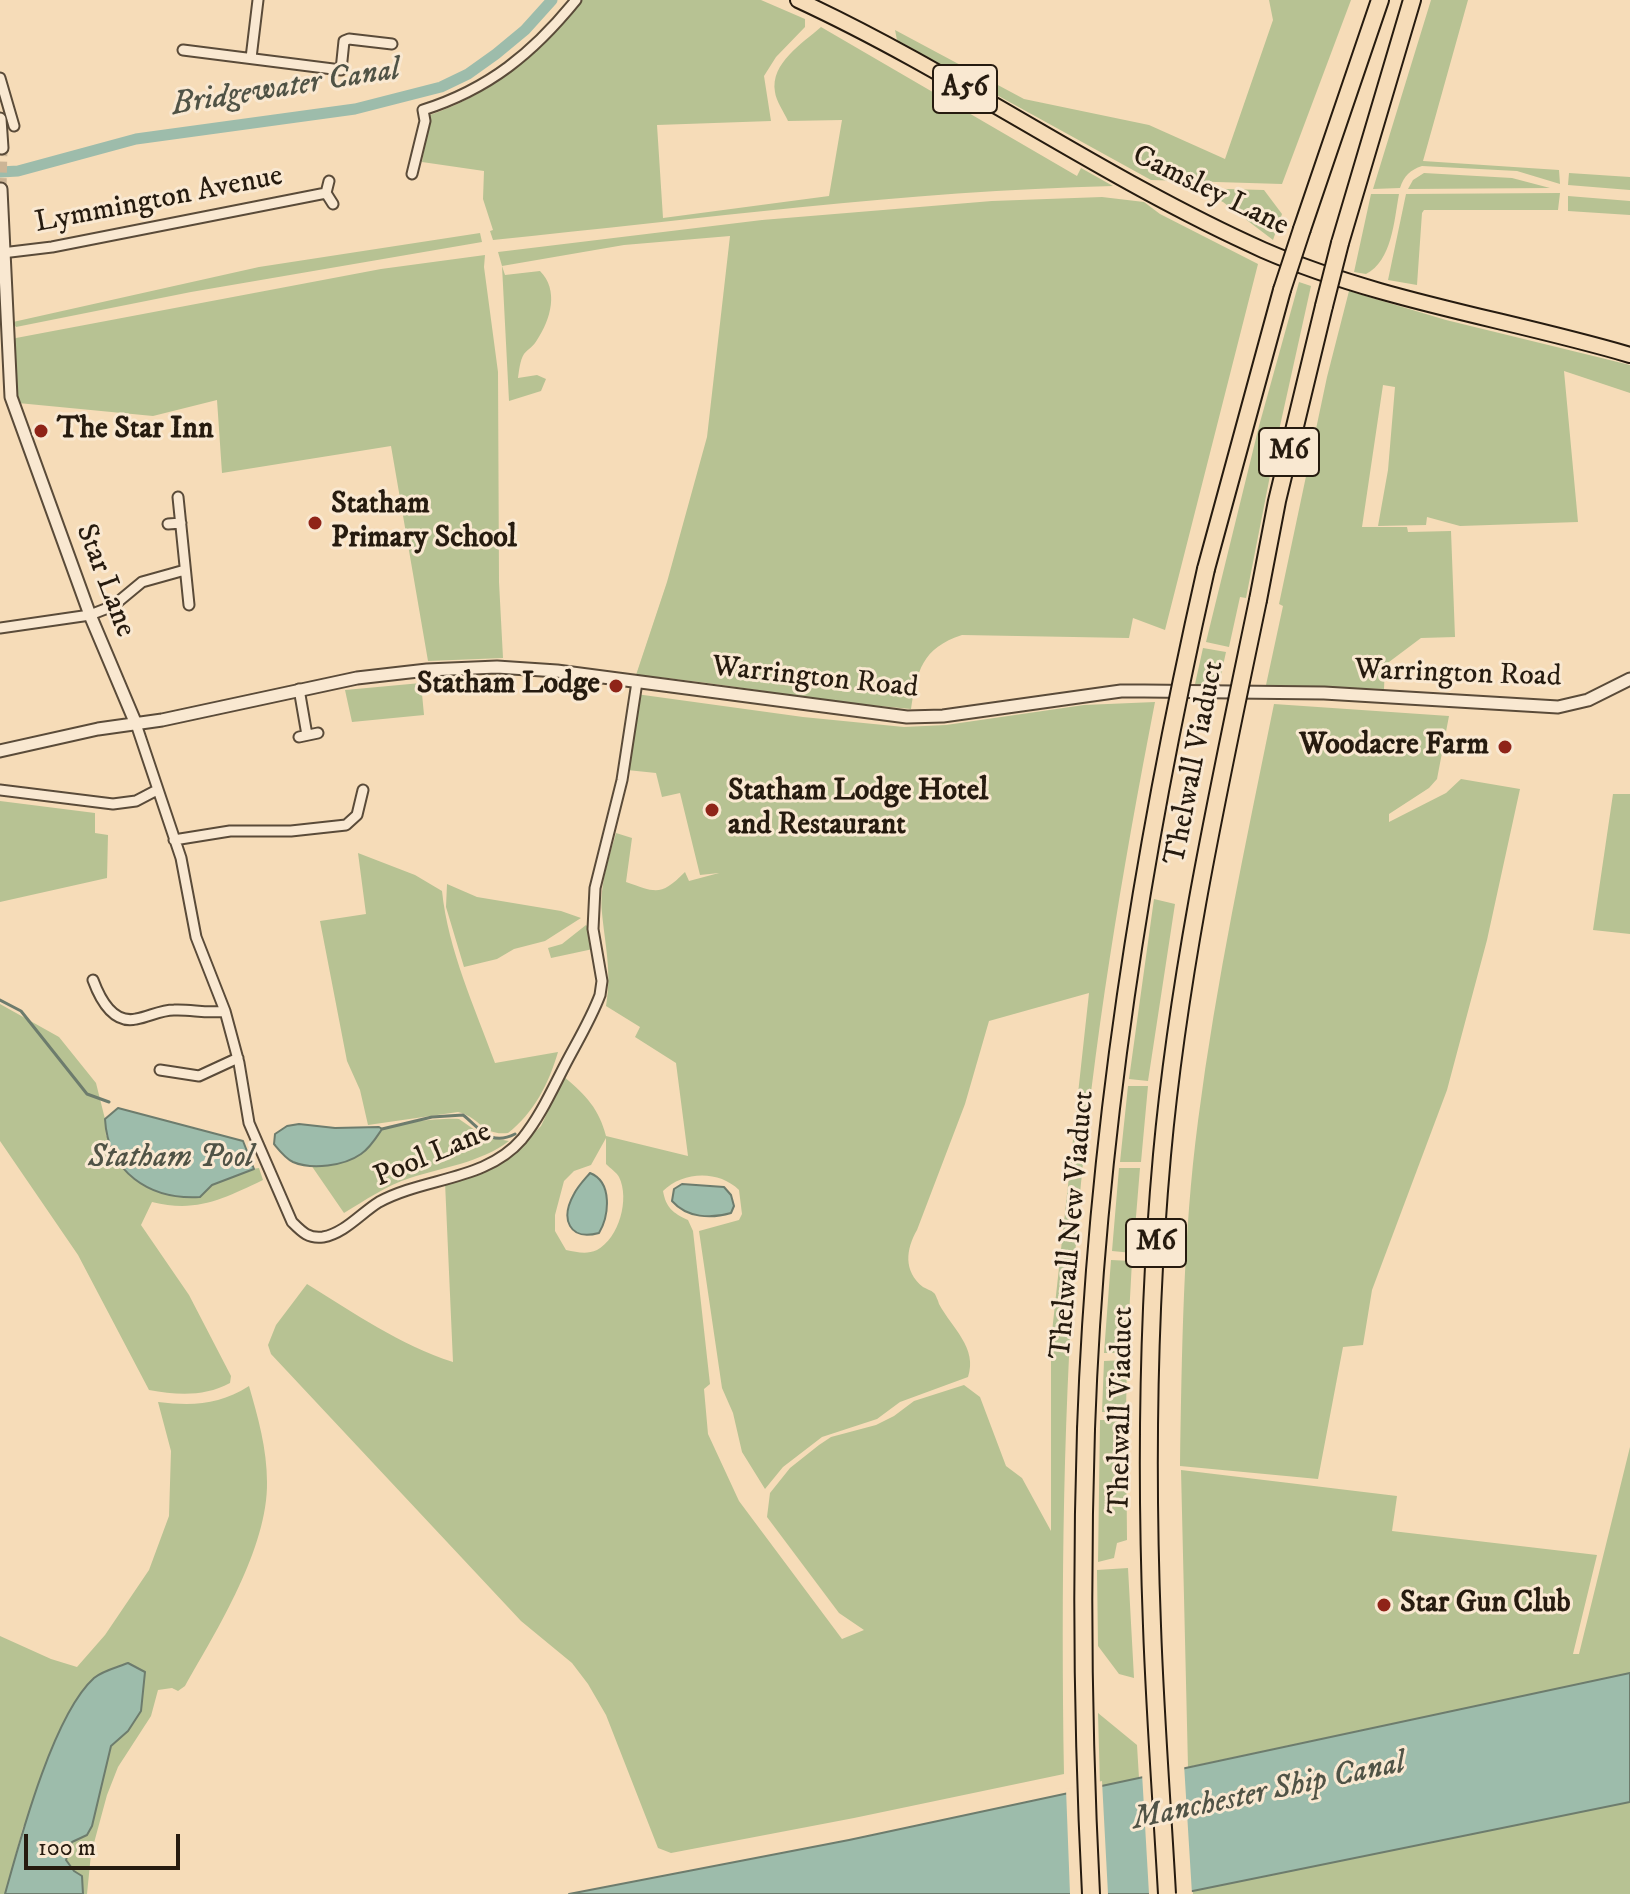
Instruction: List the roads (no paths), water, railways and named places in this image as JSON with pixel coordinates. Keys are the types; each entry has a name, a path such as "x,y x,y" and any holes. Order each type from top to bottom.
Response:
{"highway":[{"name":"Thelwall New Viaduct","path":"1091,1894 1084,1754 1082,1559 1088,1383 1107,1144 1138,908 1166,754 1206,569 1282,290 1380,0"},
{"name":"Thelwall Viaduct","path":"1167,1894 1152,1627 1149,1372 1162,1153 1180,1007 1202,878 1277,501 1340,243 1412,0"}],"main road":[{"name":"Camsley Lane","path":"798,0 899,51 1165,202 1263,250 1350,282 1630,355"}],"street":[{"path":"251,58 258,0"},
{"path":"412,174 425,121 423,110 486,84 527,53 576,0"},
{"path":"183,50 341,70 344,41 392,44"},
{"path":"0,78 14,126"},
{"path":"0,119 2,148"},
{"name":"Lymmington Avenue","path":"329,181 326,193 333,204"},
{"name":"Star Lane","path":"1,189 5,398 136,724 174,840"},
{"name":"Lymmington Avenue","path":"2,253 52,247 326,193"},
{"path":"178,497 189,605"},
{"path":"168,524 181,523"},
{"path":"0,628 90,615 113,606 142,582 172,571 185,570"},
{"name":"Warrington Road","path":"0,751 98,729 386,674 497,667 557,671 907,717 1000,709 1121,691 1324,693 1558,707 1588,700 1630,679"},
{"name":"Pool Lane","path":"174,840 185,874 196,937 225,1011 238,1058 249,1123 264,1164 292,1222 304,1234 326,1236 344,1228 379,1202 409,1189 490,1164 521,1141 536,1121 600,995 602,981 593,918 595,888 622,780 637,682"},
{"path":"299,689 308,735"},
{"path":"0,790 113,804 136,801 157,790"},
{"path":"174,840 230,831 291,831 346,825 357,815 363,790"},
{"path":"93,980 105,1005 113,1014 127,1020 172,1010 225,1011"},
{"path":"160,1070 199,1076 238,1058"}],"water":[{"name":"Statham Pool","path":"118,1108 243,1141 254,1169 212,1185 200,1197 181,1197 148,1188 123,1168 108,1138 105,1119"},
{"path":"287,1126 382,1129 373,1143 354,1158 337,1164 309,1166 290,1160 274,1144 275,1134"},
{"path":"590,1173 603,1184 607,1209 599,1233 589,1235 574,1231 568,1212 576,1191"},
{"path":"682,1184 724,1187 731,1195 734,1206 731,1213 707,1216 692,1214 678,1207 672,1201 674,1189"},
{"path":"128,1663 145,1672 141,1711 128,1731 111,1746 92,1826 87,1835 72,1842 66,1860 82,1876 83,1894 5,1894 40,1780 65,1720 94,1678"},
{"name":"Manchester Ship Canal","path":"1630,1673 1630,1802 1178,1894 569,1894 849,1840"}],"waterway":[{"name":"Bridgewater Canal","path":"0,172 18,171 136,139 355,109 441,87 468,74 496,54 525,30 552,0"},
{"path":"0,1000 21,1011 87,1094 109,1102"},
{"path":"382,1129 432,1117 463,1115 492,1137 515,1134"}],"tunnel":[{"path":"1,189 2,148"}],"place":[{"name":"The Star Inn","path":"41,431"},
{"name":"Statham Primary School","path":"315,523"},
{"name":"Statham Lodge","path":"616,686"},
{"name":"Woodacre Farm","path":"1505,747"},
{"name":"Statham Lodge Hotel and Restaurant","path":"712,810"},
{"name":"Star Gun Club","path":"1384,1605"}]}
